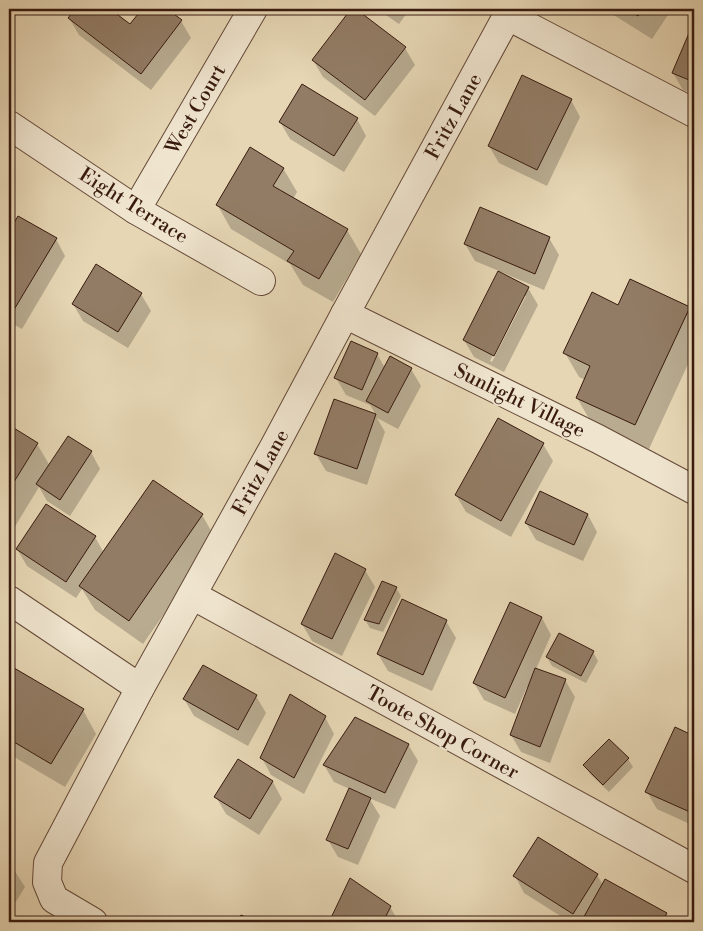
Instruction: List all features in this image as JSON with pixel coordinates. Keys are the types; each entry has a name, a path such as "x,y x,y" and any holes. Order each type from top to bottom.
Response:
{"street":[{"name":"West Court","path":"136,210 253,9"},
{"path":"510,12 694,113"},
{"name":"Fritz Lane","path":"93,922 54,899 47,882 48,863 140,688 274,447 510,12"},
{"name":"Eight Terrace","path":"9,125 136,210 261,281"},
{"name":"Sunlight Village","path":"345,314 598,439 694,490"},
{"name":"Toote Shop Corner","path":"192,595 694,870"},
{"path":"9,600 140,688"}],"building":[{"path":"75,9 110,9 130,24 142,9 167,9 182,20 141,74 68,18"},
{"path":"351,9 356,9 406,47 365,100 312,60"},
{"path":"626,9 643,9 638,16"},
{"path":"692,26 694,27 694,82 672,73"},
{"path":"522,75 572,99 537,170 488,146"},
{"path":"302,84 358,118 334,156 279,122"},
{"path":"250,147 284,168 273,186 348,229 319,279 287,261 294,251 216,205"},
{"path":"480,207 550,237 535,274 464,244"},
{"path":"18,216 57,238 12,313 9,311 9,231"},
{"path":"96,264 142,293 118,332 72,304"},
{"path":"498,271 529,287 494,356 463,340"},
{"path":"630,279 690,307 635,425 576,398 590,366 563,353 592,292 618,305"},
{"path":"351,341 378,353 362,390 334,378"},
{"path":"390,356 412,368 388,413 366,401"},
{"path":"334,399 376,414 357,469 314,454"},
{"path":"498,418 544,443 501,521 455,495"},
{"path":"9,425 38,443 9,490"},
{"path":"68,436 92,451 60,500 36,484"},
{"path":"153,480 203,514 129,621 79,586"},
{"path":"540,491 588,514 574,545 525,523"},
{"path":"46,504 96,536 66,582 16,549"},
{"path":"335,553 366,569 332,639 301,624"},
{"path":"382,581 397,587 379,624 364,620"},
{"path":"402,599 447,620 423,675 377,654"},
{"path":"510,602 542,617 505,698 473,683"},
{"path":"559,633 594,651 581,676 546,657"},
{"path":"9,665 84,709 51,764 9,739"},
{"path":"203,665 257,695 238,730 183,699"},
{"path":"535,668 566,679 540,747 510,735"},
{"path":"290,694 326,716 294,778 260,758"},
{"path":"355,717 409,744 385,793 323,765"},
{"path":"675,727 694,736 694,804 690,812 645,792"},
{"path":"609,739 629,758 603,785 583,765"},
{"path":"238,759 273,781 250,819 214,797"},
{"path":"349,788 371,798 348,849 326,840"},
{"path":"538,837 598,874 573,914 513,876"},
{"path":"350,878 391,906 383,922 329,922"},
{"path":"605,879 667,913 662,922 581,922"},
{"path":"241,915 257,922 237,922"}]}
